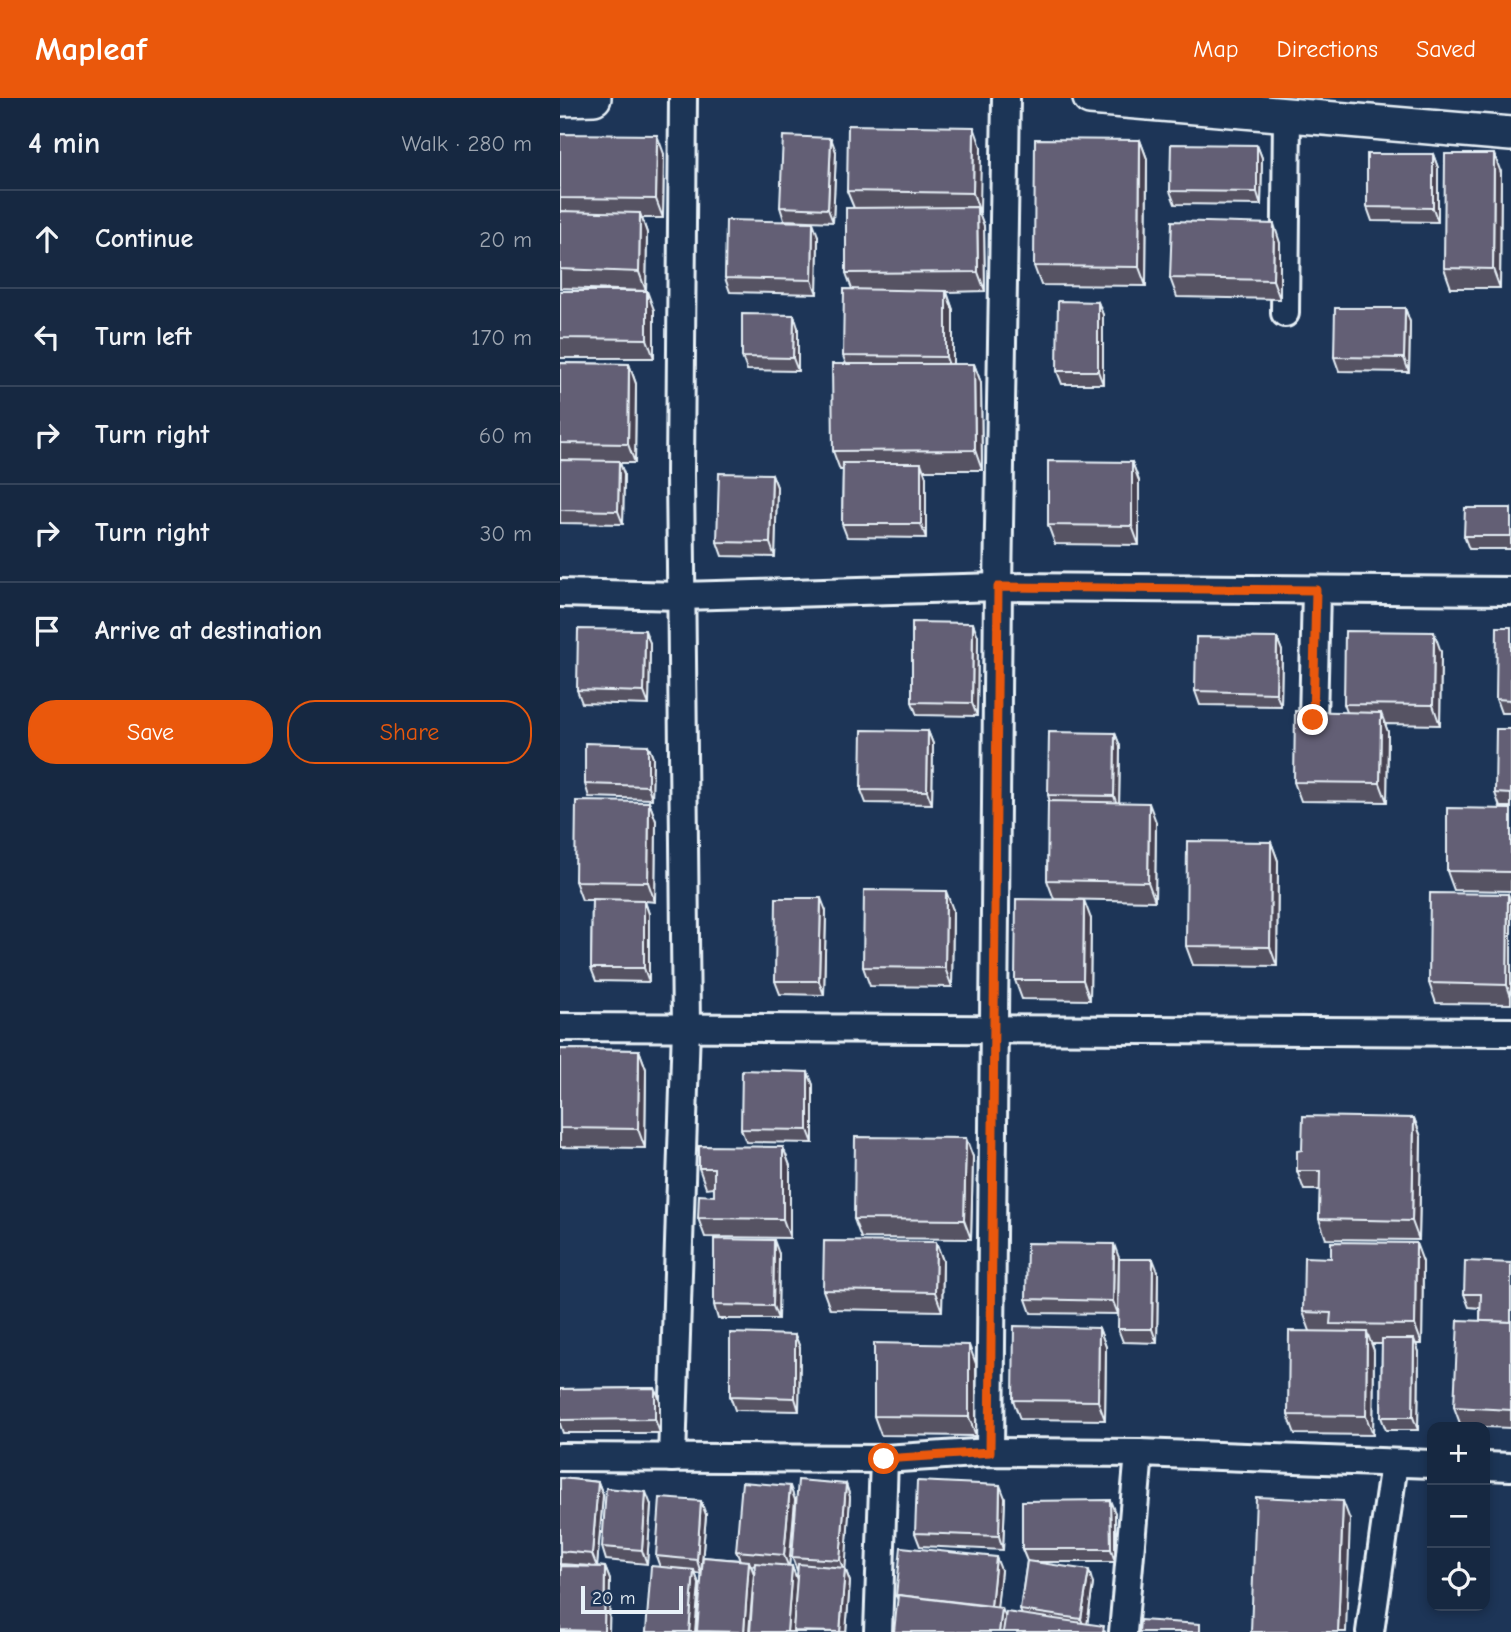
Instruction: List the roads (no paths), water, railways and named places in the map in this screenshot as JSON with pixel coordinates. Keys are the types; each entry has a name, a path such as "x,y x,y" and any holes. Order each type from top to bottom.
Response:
{"street":[{"path":"560,99 594,98"},
{"path":"672,1458 685,1027 680,596 683,98"},
{"path":"990,1452 998,587 1006,98"},
{"path":"1090,98 1511,134"},
{"path":"1285,313 1287,115"},
{"path":"560,593 680,596 998,587 1511,591"},
{"path":"1313,720 1316,590"},
{"path":"560,1027 1511,1032"},
{"path":"560,1457 884,1459 990,1452 1139,1453 1427,1464"},
{"path":"1123,1632 1139,1453"},
{"path":"878,1632 884,1459"},
{"path":"1370,1632 1394,1463"},
{"path":"1490,1466 1511,1467"}]}
